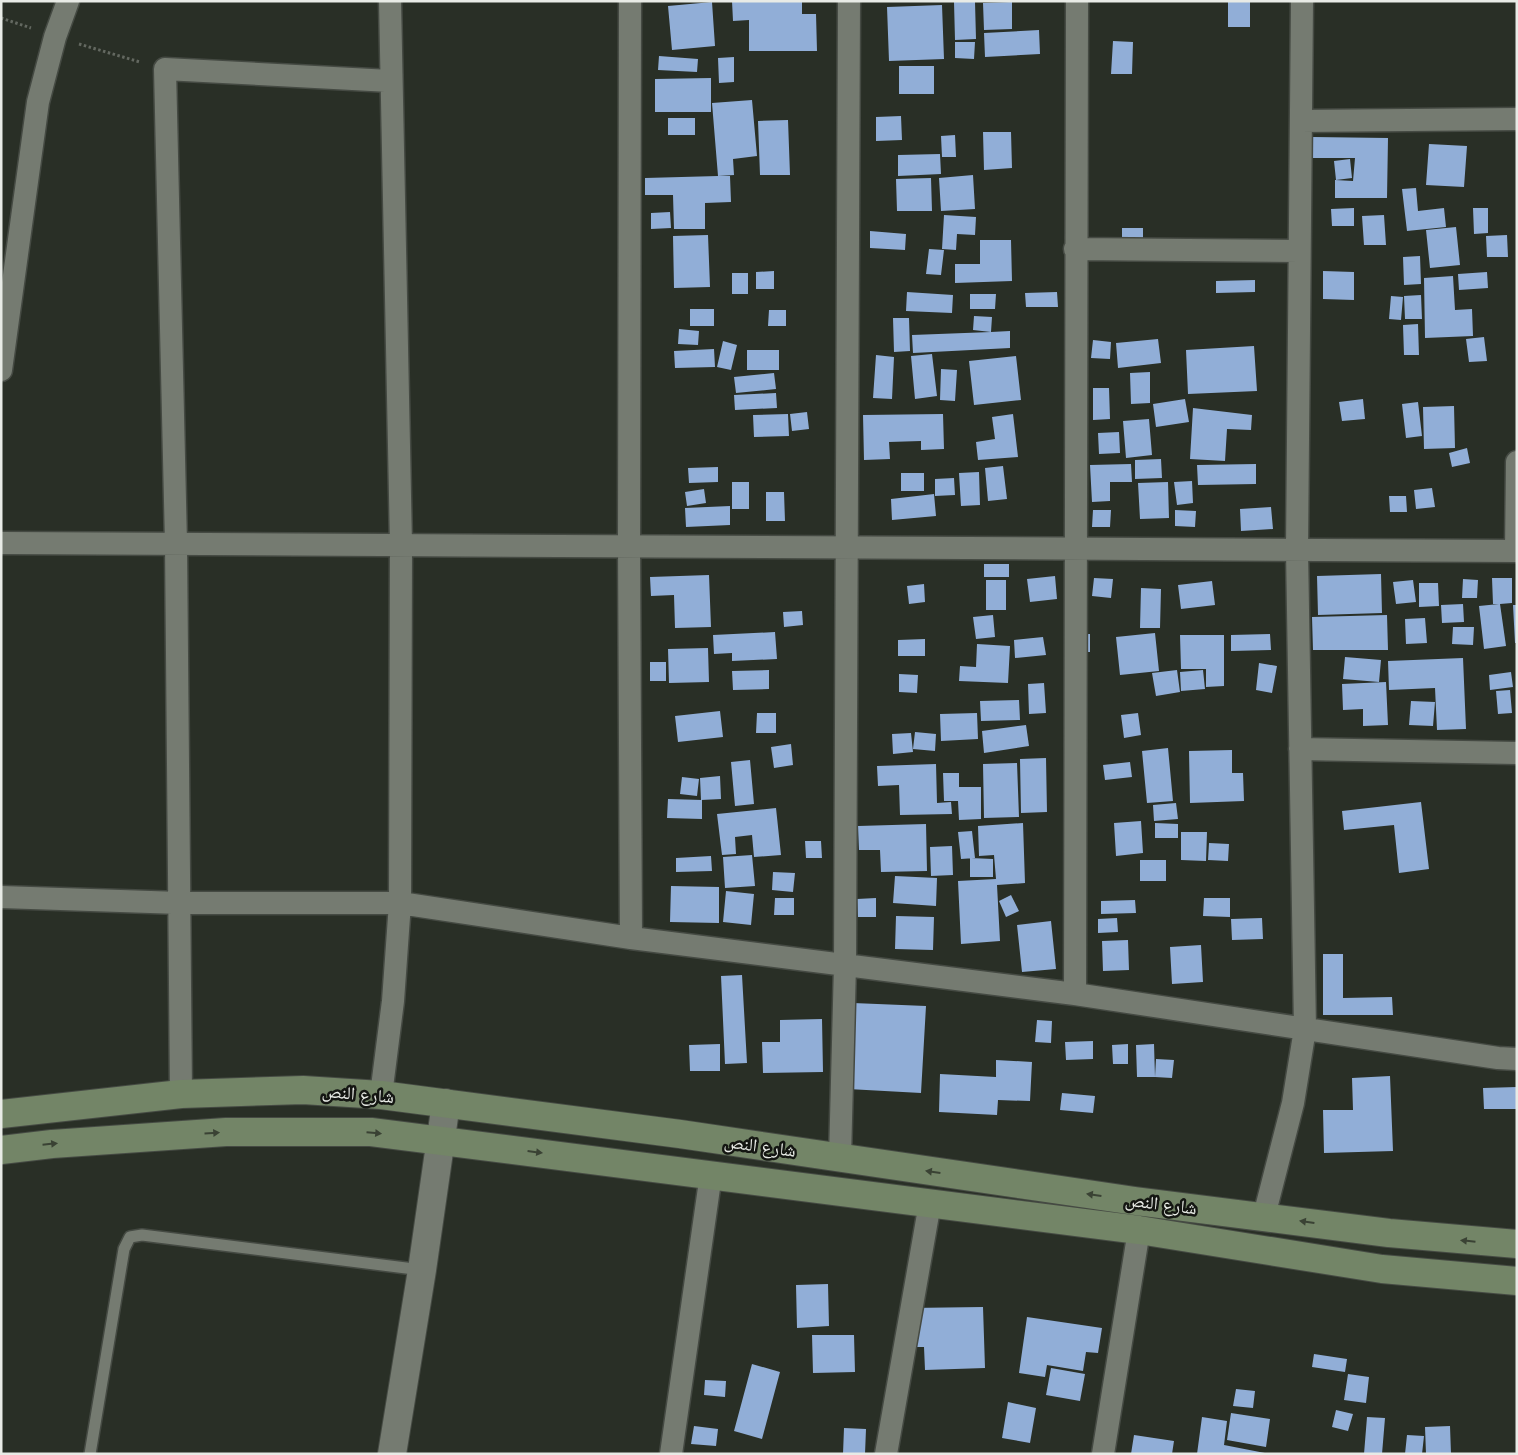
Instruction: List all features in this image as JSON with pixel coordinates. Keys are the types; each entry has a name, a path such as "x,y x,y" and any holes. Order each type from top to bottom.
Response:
{"main road":[{"name":"شارع النص","path":"1,1114 182,1094 304,1090 382,1095 1135,1201 1389,1233 1517,1244"},
{"name":"شارع النص","path":"1,1150 52,1144 226,1132 371,1132 1139,1230 1382,1269 1517,1281"}],"street":[{"path":"1,370 38,102 55,37 68,1"},
{"path":"382,1095 400,903 401,545 390,81 390,1"},
{"path":"630,1 629,545 631,938"},
{"path":"840,1158 845,964 850,1"},
{"path":"1075,994 1074,549 1077,1"},
{"path":"1264,1216 1293,1103 1305,1029 1297,550 1302,1"},
{"path":"182,1094 176,544 165,69 390,81"},
{"path":"1301,121 1517,119"},
{"path":"1075,249 1299,251"},
{"path":"1,542 1516,551 1517,462"},
{"path":"1300,749 1517,753"},
{"path":"1,896 180,903 400,903 631,938 1075,994 1517,1059"},
{"path":"392,1454 442,1140 446,1103"},
{"path":"671,1454 711,1174"},
{"path":"886,1454 930,1202"},
{"path":"1103,1454 1139,1230"}],"lane":[{"path":"90,1454 124,1249 130,1237 142,1235 422,1270"}],"path":[{"path":"1,18 55,37 165,69"}],"building":[{"path":"732,1 802,1 802,14 816,14 817,51 749,51 749,20 733,21"},
{"path":"1228,1 1250,1 1250,27 1228,27"},
{"path":"712,2 715,46 672,50 668,6"},
{"path":"954,2 975,2 976,39 955,40"},
{"path":"1012,2 1012,29 984,30 983,3"},
{"path":"942,5 944,59 889,61 887,7"},
{"path":"1039,30 1040,54 985,57 984,33"},
{"path":"1113,41 1133,42 1132,74 1111,74"},
{"path":"955,42 975,42 974,59 955,58"},
{"path":"659,56 698,59 697,72 658,70"},
{"path":"734,57 734,82 719,83 718,58"},
{"path":"899,66 934,66 934,94 899,94"},
{"path":"711,78 711,112 655,112 655,79"},
{"path":"752,100 757,156 733,159 734,175 718,176 712,103"},
{"path":"901,116 902,140 876,141 876,117"},
{"path":"668,118 695,118 695,135 668,135"},
{"path":"788,120 790,175 760,175 758,121"},
{"path":"983,132 1011,132 1012,168 984,170"},
{"path":"955,135 956,157 942,157 941,136"},
{"path":"1313,137 1388,138 1387,198 1335,198 1335,180 1353,181 1355,158 1312,158"},
{"path":"1429,144 1467,146 1464,187 1426,185"},
{"path":"940,154 941,174 898,176 898,155"},
{"path":"1350,159 1352,178 1336,180 1334,161"},
{"path":"973,175 975,209 941,211 939,178"},
{"path":"730,176 731,202 705,203 705,229 674,229 673,195 645,195 645,178"},
{"path":"931,178 932,211 897,211 896,179"},
{"path":"1416,188 1418,211 1444,208 1446,227 1407,231 1402,189"},
{"path":"1354,208 1354,226 1332,226 1331,209"},
{"path":"1473,208 1488,208 1488,233 1474,234"},
{"path":"670,212 671,228 651,229 651,213"},
{"path":"944,215 976,217 975,235 957,234 956,250 942,249"},
{"path":"1384,215 1386,245 1364,245 1362,216"},
{"path":"1456,227 1460,265 1430,268 1426,230"},
{"path":"1122,228 1143,228 1143,240 1122,239"},
{"path":"870,231 906,234 905,250 870,248"},
{"path":"708,235 710,287 674,288 673,236"},
{"path":"1507,235 1508,257 1487,257 1486,236"},
{"path":"980,240 1011,240 1012,281 955,283 955,264 980,264"},
{"path":"929,249 944,250 941,275 926,274"},
{"path":"1420,256 1421,284 1404,285 1403,257"},
{"path":"774,271 774,289 756,289 756,272"},
{"path":"1323,271 1354,272 1354,300 1323,299"},
{"path":"1487,272 1488,288 1459,290 1458,274"},
{"path":"732,273 748,273 748,294 732,294"},
{"path":"1453,276 1455,310 1472,309 1473,336 1425,338 1424,278"},
{"path":"1255,280 1255,292 1216,293 1216,281"},
{"path":"907,292 953,295 952,313 906,311"},
{"path":"1057,292 1058,307 1026,307 1025,293"},
{"path":"970,294 996,294 995,309 970,309"},
{"path":"1421,295 1422,319 1405,319 1404,296"},
{"path":"1391,296 1403,297 1401,320 1389,319"},
{"path":"690,309 714,309 714,326 690,326"},
{"path":"769,310 786,310 786,326 768,326"},
{"path":"974,316 992,317 991,332 973,330"},
{"path":"893,318 909,318 910,351 894,352"},
{"path":"1418,324 1419,355 1404,355 1403,325"},
{"path":"679,329 699,331 698,345 678,344"},
{"path":"1010,331 1010,348 913,353 912,335"},
{"path":"1484,337 1487,361 1469,362 1466,339"},
{"path":"1158,339 1161,363 1118,368 1116,343"},
{"path":"1093,340 1111,342 1110,359 1091,358"},
{"path":"723,341 737,345 731,370 717,367"},
{"path":"1254,346 1257,391 1188,394 1186,350"},
{"path":"714,349 715,367 675,368 674,351"},
{"path":"747,350 779,350 779,370 747,370"},
{"path":"932,354 937,396 915,399 911,356"},
{"path":"876,355 894,357 892,399 873,398"},
{"path":"1016,356 1021,400 974,405 969,361"},
{"path":"941,369 957,370 955,401 940,400"},
{"path":"1150,372 1150,403 1131,404 1130,373"},
{"path":"774,373 776,389 736,393 734,377"},
{"path":"1093,388 1109,388 1110,419 1093,420"},
{"path":"776,393 777,408 735,410 734,395"},
{"path":"1185,399 1189,422 1156,427 1153,404"},
{"path":"1363,399 1365,419 1342,421 1339,402"},
{"path":"1418,402 1422,436 1406,438 1402,404"},
{"path":"1454,406 1455,448 1424,449 1423,407"},
{"path":"1193,408 1252,415 1251,430 1227,429 1225,461 1190,459"},
{"path":"807,412 809,429 792,431 790,414"},
{"path":"788,414 789,436 754,437 753,415"},
{"path":"943,414 944,449 921,450 921,441 889,442 890,459 864,460 863,415"},
{"path":"1013,414 1018,457 978,460 976,442 995,439 992,417"},
{"path":"1149,419 1152,455 1126,458 1123,421"},
{"path":"1119,432 1120,453 1099,454 1098,433"},
{"path":"1467,448 1470,463 1452,467 1449,453"},
{"path":"1161,459 1162,478 1135,479 1135,460"},
{"path":"1131,464 1132,482 1110,482 1110,501 1092,502 1090,465"},
{"path":"1256,464 1256,484 1198,485 1197,465"},
{"path":"1003,466 1007,499 988,501 985,468"},
{"path":"718,467 718,482 689,483 688,468"},
{"path":"979,472 980,505 961,506 959,473"},
{"path":"901,473 924,473 924,491 901,491"},
{"path":"954,478 955,495 935,496 935,479"},
{"path":"1192,481 1193,503 1177,505 1174,482"},
{"path":"732,482 749,482 749,509 732,509"},
{"path":"1168,482 1169,518 1140,519 1138,483"},
{"path":"1432,488 1435,507 1416,509 1414,490"},
{"path":"704,489 706,503 687,506 685,492"},
{"path":"766,492 784,492 785,521 766,521"},
{"path":"934,494 936,516 892,520 891,499"},
{"path":"1389,496 1406,496 1407,512 1390,512"},
{"path":"730,506 730,525 686,527 685,508"},
{"path":"1271,507 1273,529 1241,531 1240,509"},
{"path":"1093,510 1111,510 1110,527 1092,527"},
{"path":"1175,510 1196,511 1195,527 1175,526"},
{"path":"984,564 1009,564 1009,577 984,577"},
{"path":"1381,574 1382,613 1318,615 1317,576"},
{"path":"709,575 711,627 675,628 674,595 651,596 650,577"},
{"path":"1055,576 1057,599 1030,602 1027,579"},
{"path":"1094,578 1113,579 1111,598 1092,596"},
{"path":"1492,578 1512,578 1512,603 1500,604 1506,646 1484,649 1479,606 1499,604 1493,604"},
{"path":"1463,579 1478,580 1477,598 1462,598"},
{"path":"986,580 1006,580 1006,610 986,610"},
{"path":"1413,580 1416,602 1396,604 1393,582"},
{"path":"1212,581 1215,605 1181,609 1178,585"},
{"path":"1419,583 1438,583 1439,606 1419,607"},
{"path":"924,584 925,602 909,604 907,586"},
{"path":"1141,588 1161,589 1160,628 1140,628"},
{"path":"1463,604 1464,622 1442,623 1441,605"},
{"path":"1513,605 1517,605 1517,643 1515,643"},
{"path":"802,611 803,625 784,627 783,612"},
{"path":"993,615 995,637 976,639 973,617"},
{"path":"1387,615 1388,650 1313,650 1312,617"},
{"path":"1425,618 1427,643 1406,644 1405,619"},
{"path":"1453,627 1474,627 1473,645 1452,644"},
{"path":"775,632 777,659 732,661 732,653 714,654 713,635"},
{"path":"1155,633 1159,671 1120,675 1116,637"},
{"path":"1075,634 1090,634 1090,652 1075,652"},
{"path":"1270,634 1271,650 1231,651 1231,635"},
{"path":"1180,635 1224,635 1224,686 1206,687 1206,669 1181,669"},
{"path":"1043,637 1046,655 1015,658 1014,640"},
{"path":"925,639 925,656 898,656 898,640"},
{"path":"977,644 1010,646 1008,683 959,681 960,666 976,667"},
{"path":"708,648 709,682 669,683 668,649"},
{"path":"1345,657 1381,660 1379,682 1343,679"},
{"path":"1463,658 1466,729 1437,730 1435,688 1389,690 1388,661"},
{"path":"650,662 666,662 666,681 650,681"},
{"path":"1259,663 1277,666 1272,693 1256,690"},
{"path":"769,670 769,689 733,690 732,671"},
{"path":"1177,670 1180,692 1156,696 1152,673"},
{"path":"1203,670 1205,689 1181,691 1180,672"},
{"path":"1511,672 1513,687 1490,690 1489,675"},
{"path":"899,674 918,675 917,693 899,692"},
{"path":"1386,682 1388,725 1363,726 1363,709 1343,710 1342,684"},
{"path":"1044,683 1046,713 1029,714 1028,684"},
{"path":"1510,690 1512,713 1498,714 1496,691"},
{"path":"1019,700 1020,720 981,721 980,701"},
{"path":"1411,701 1435,702 1433,726 1409,725"},
{"path":"720,711 723,737 678,742 675,716"},
{"path":"757,713 776,713 776,733 756,733"},
{"path":"977,713 978,739 941,741 940,714"},
{"path":"1138,713 1141,735 1124,738 1121,715"},
{"path":"1026,725 1029,746 984,753 982,731"},
{"path":"915,732 936,734 935,751 913,749"},
{"path":"911,733 913,752 893,754 892,734"},
{"path":"791,744 793,765 774,768 771,747"},
{"path":"1168,748 1173,801 1147,803 1142,751"},
{"path":"1232,750 1232,773 1243,773 1244,801 1190,803 1189,751"},
{"path":"1046,758 1047,812 1021,813 1020,759"},
{"path":"750,760 754,804 735,806 731,762"},
{"path":"1130,762 1132,777 1105,780 1103,765"},
{"path":"1017,763 1019,817 984,818 983,764"},
{"path":"936,764 937,803 951,802 952,814 900,815 899,785 878,786 877,766"},
{"path":"943,773 959,773 959,787 981,787 981,819 959,820 958,801 944,801"},
{"path":"720,776 721,799 701,800 700,778"},
{"path":"682,777 699,779 697,796 680,794"},
{"path":"668,799 702,800 702,819 667,818"},
{"path":"1421,802 1429,869 1399,873 1394,825 1344,830 1342,811"},
{"path":"1176,803 1178,819 1154,821 1153,805"},
{"path":"776,808 781,855 754,857 752,835 735,837 736,854 722,855 717,814"},
{"path":"1141,821 1143,853 1116,856 1114,823"},
{"path":"1023,823 1025,883 997,885 1000,941 961,944 958,881 996,879 994,855 979,856 978,826"},
{"path":"1155,823 1178,824 1178,838 1155,838"},
{"path":"926,824 927,871 881,872 880,850 859,850 858,826"},
{"path":"972,831 975,858 961,859 958,832"},
{"path":"1181,832 1207,832 1206,861 1181,860"},
{"path":"805,841 821,841 822,858 806,858"},
{"path":"1209,843 1229,844 1228,861 1208,860"},
{"path":"952,846 953,875 931,876 930,847"},
{"path":"752,855 755,886 725,888 723,857"},
{"path":"711,856 712,871 676,872 676,858"},
{"path":"970,858 993,859 993,877 970,877"},
{"path":"1140,860 1166,860 1166,881 1140,881"},
{"path":"773,872 795,873 793,892 772,890"},
{"path":"895,876 937,878 936,906 893,903"},
{"path":"671,886 719,887 719,923 670,922"},
{"path":"726,891 754,894 751,925 723,922"},
{"path":"1011,895 1019,911 1006,917 999,901"},
{"path":"775,898 794,898 794,915 774,915"},
{"path":"876,898 876,917 858,917 857,899"},
{"path":"1204,898 1230,898 1230,917 1203,916"},
{"path":"1135,900 1136,913 1101,914 1101,901"},
{"path":"896,916 934,917 933,950 895,949"},
{"path":"1117,918 1118,932 1098,933 1098,919"},
{"path":"1262,918 1263,939 1232,940 1231,919"},
{"path":"1051,921 1056,969 1022,972 1017,925"},
{"path":"1128,940 1129,970 1103,971 1102,941"},
{"path":"1201,945 1203,982 1172,984 1170,947"},
{"path":"1323,954 1343,954 1343,998 1392,997 1393,1015 1323,1015"},
{"path":"742,975 747,1063 725,1064 721,976"},
{"path":"853,1003 926,1006 921,1093 848,1089"},
{"path":"822,1019 823,1072 763,1073 762,1042 780,1042 780,1020"},
{"path":"1037,1020 1052,1021 1051,1043 1035,1042"},
{"path":"1093,1041 1093,1059 1066,1060 1065,1042"},
{"path":"720,1044 720,1071 690,1071 689,1045"},
{"path":"1128,1044 1128,1064 1113,1064 1112,1045"},
{"path":"1154,1044 1155,1077 1137,1077 1136,1045"},
{"path":"1156,1059 1174,1060 1172,1078 1155,1077"},
{"path":"996,1060 1032,1062 1030,1101 998,1100 997,1115 939,1112 940,1074 996,1077"},
{"path":"1390,1076 1393,1151 1324,1153 1323,1110 1353,1110 1352,1078"},
{"path":"1517,1087 1517,1109 1484,1109 1483,1088"},
{"path":"1062,1093 1095,1096 1093,1113 1060,1110"},
{"path":"828,1284 829,1326 797,1328 796,1285"},
{"path":"983,1307 985,1368 925,1370 924,1347 909,1347 909,1308"},
{"path":"1027,1317 1102,1328 1098,1353 1086,1352 1083,1371 1047,1365 1045,1377 1019,1373"},
{"path":"812,1335 854,1335 855,1372 813,1373"},
{"path":"1314,1354 1347,1359 1345,1372 1312,1367"},
{"path":"752,1364 780,1372 762,1439 734,1431"},
{"path":"1051,1368 1085,1374 1080,1401 1046,1395"},
{"path":"1348,1374 1369,1377 1366,1403 1344,1400"},
{"path":"705,1380 726,1381 725,1397 704,1395"},
{"path":"1236,1389 1255,1391 1253,1408 1233,1406"},
{"path":"1008,1402 1036,1408 1030,1443 1002,1438"},
{"path":"1336,1410 1353,1414 1348,1431 1332,1427"},
{"path":"1231,1413 1270,1419 1266,1447 1227,1440"},
{"path":"1202,1417 1227,1421 1224,1445 1270,1454 1197,1454"},
{"path":"1367,1417 1385,1418 1382,1454 1364,1454"},
{"path":"694,1426 718,1429 716,1446 691,1444"},
{"path":"1450,1426 1451,1454 1426,1454 1425,1427"},
{"path":"844,1428 866,1429 865,1454 843,1454"},
{"path":"1134,1435 1174,1441 1172,1454 1131,1454"},
{"path":"1407,1435 1424,1436 1422,1454 1405,1454"}]}
